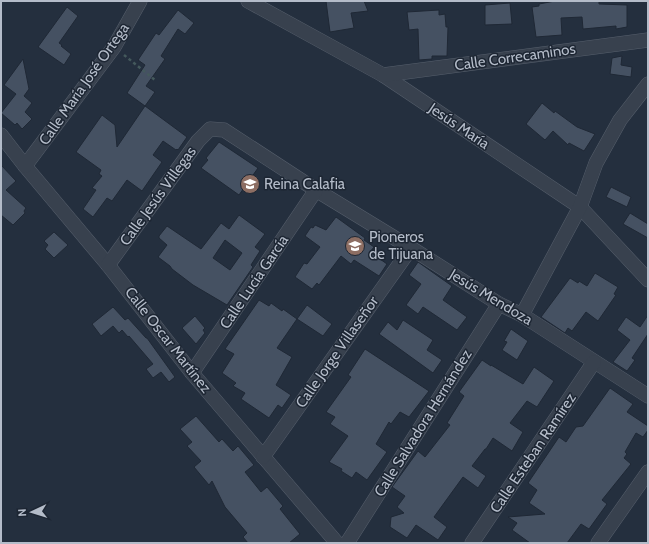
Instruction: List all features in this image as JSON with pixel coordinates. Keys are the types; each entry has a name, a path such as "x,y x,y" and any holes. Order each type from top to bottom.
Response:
{"street":[{"name":"Calle María José Ortega","path":"26,166 114,47 140,1"},
{"name":"Jesús María","path":"248,1 383,75 580,207 648,280"},
{"name":"Calle Correcaminos","path":"383,75 648,40"},
{"path":"522,315 580,207 596,163 620,120 648,84"},
{"name":"Jesús Mendoza","path":"210,129 224,130 316,190 499,304 522,315 648,396"},
{"name":"Calle Jesús Villegas","path":"108,265 198,141 210,129"},
{"name":"Calle Oscar Martínez","path":"1,135 108,265 192,373 337,543"},
{"name":"Calle Lucía García","path":"192,373 316,190"},
{"name":"Calle Jorge Villaseñor","path":"263,457 411,248"},
{"name":"Calle Salvadora Hernández","path":"347,543 499,304"},
{"name":"Calle Esteban Ramírez","path":"472,543 594,362"},
{"path":"598,543 648,472"}],"path":[{"path":"114,47 155,80"}],"building":[{"path":"326,1 364,1 368,11 351,13 354,28 330,32"},
{"path":"555,1 599,1 599,4 627,5 627,27 616,29 616,26 583,29 582,17 561,18 562,35 536,37 532,7"},
{"path":"510,3 512,24 485,25 485,5"},
{"path":"67,7 78,16 59,43 71,54 64,65 38,47"},
{"path":"178,10 194,23 185,34 178,29 161,56 165,59 146,86 155,92 145,106 127,93 145,65 138,60 156,33 159,35"},
{"path":"439,10 439,15 445,14 446,27 448,27 447,56 432,56 432,59 419,60 418,29 409,30 407,12"},
{"path":"622,56 621,65 632,67 631,77 610,74 612,58"},
{"path":"23,59 29,89 24,96 32,103 25,112 32,119 22,129 17,123 15,125 1,113 16,94 4,85"},
{"path":"542,103 554,113 555,111 577,127 595,134 584,151 569,143 568,145 553,131 545,140 526,124"},
{"path":"145,106 187,137 178,150 163,141 153,155 162,162 142,191 127,180 112,201 107,198 93,217 83,209 96,190 92,188 102,176 99,174 101,170 76,152 102,115 115,125 117,147"},
{"path":"219,142 258,168 239,195 201,168 208,160 206,158"},
{"path":"1,165 16,181 6,190 26,208 24,211 25,213 13,225 1,215"},
{"path":"611,187 631,197 627,207 606,197"},
{"path":"630,213 648,224 648,238 623,224"},
{"path":"239,215 265,234 255,247 260,251 251,265 253,267 227,305 193,285 158,257 167,245 159,238 159,236 167,226 201,249 221,223 229,229","holes":["225,240 242,253 230,270 213,258"]},
{"path":"336,217 365,238 364,240 374,247 370,252 387,264 379,276 354,260 351,264 341,256 319,285 317,283 312,289 295,277 304,263 307,264 320,247 305,236 311,227 313,228 315,225 326,230"},
{"path":"54,232 68,245 54,258 45,249 48,245 44,241"},
{"path":"418,262 452,286 443,300 467,317 457,330 423,307 418,314 406,305 421,284 409,275"},
{"path":"595,273 618,287 614,294 616,295 598,321 586,312 572,331 568,328 565,333 541,317 570,278 587,286"},
{"path":"259,300 269,306 271,303 282,311 283,309 297,319 277,348 292,357 276,385 291,395 282,408 278,405 269,418 241,399 245,393 233,386 236,383 222,373 234,354 225,349"},
{"path":"307,305 332,324 323,336 297,319"},
{"path":"113,307 125,320 128,318 147,338 175,377 169,382 161,372 153,378 146,369 153,364 122,330 119,333 113,326 101,336 92,324"},
{"path":"648,315 648,334 632,358 635,360 627,371 613,362 630,340 617,330 626,317 640,327"},
{"path":"195,316 205,328 203,330 205,333 196,344 182,328"},
{"path":"403,320 433,340 427,350 442,360 433,373 379,334 388,322 397,330"},
{"path":"511,329 528,341 517,360 502,350 507,342 504,341"},
{"path":"365,349 429,391 409,417 400,412 391,424 389,422 376,444 387,452 367,480 356,472 352,478 341,471 342,469 329,462 348,436 330,424 335,417 326,412 351,377 348,375"},
{"path":"482,360 523,384 534,367 554,381 537,407 527,401 510,423 523,432 512,451 493,438 472,466 486,476 478,488 463,477 434,517 447,527 438,540 416,525 407,538 390,527 391,517 404,513 397,507 405,496 392,487 418,451 425,457 450,425 447,423 464,396 459,392"},
{"path":"610,388 633,404 627,412 648,426 648,430 643,437 636,433 625,452 627,454 624,458 631,464 602,500 607,504 589,529 581,524 567,543 530,543 512,530 517,523 508,517 545,514 529,503 537,490 528,483 559,437 566,442 576,427 583,426"},
{"path":"196,416 219,442 222,439 233,451 238,446 254,465 245,472 261,492 267,487 283,506 280,509 300,534 289,543 248,543 243,537 247,533 225,507 212,481 209,485 194,467 201,461 187,446 192,442 180,429"}],"place":[{"name":"Reina Calafia","path":"250,184"},
{"name":"Pioneros de Tijuana","path":"355,246"}]}
